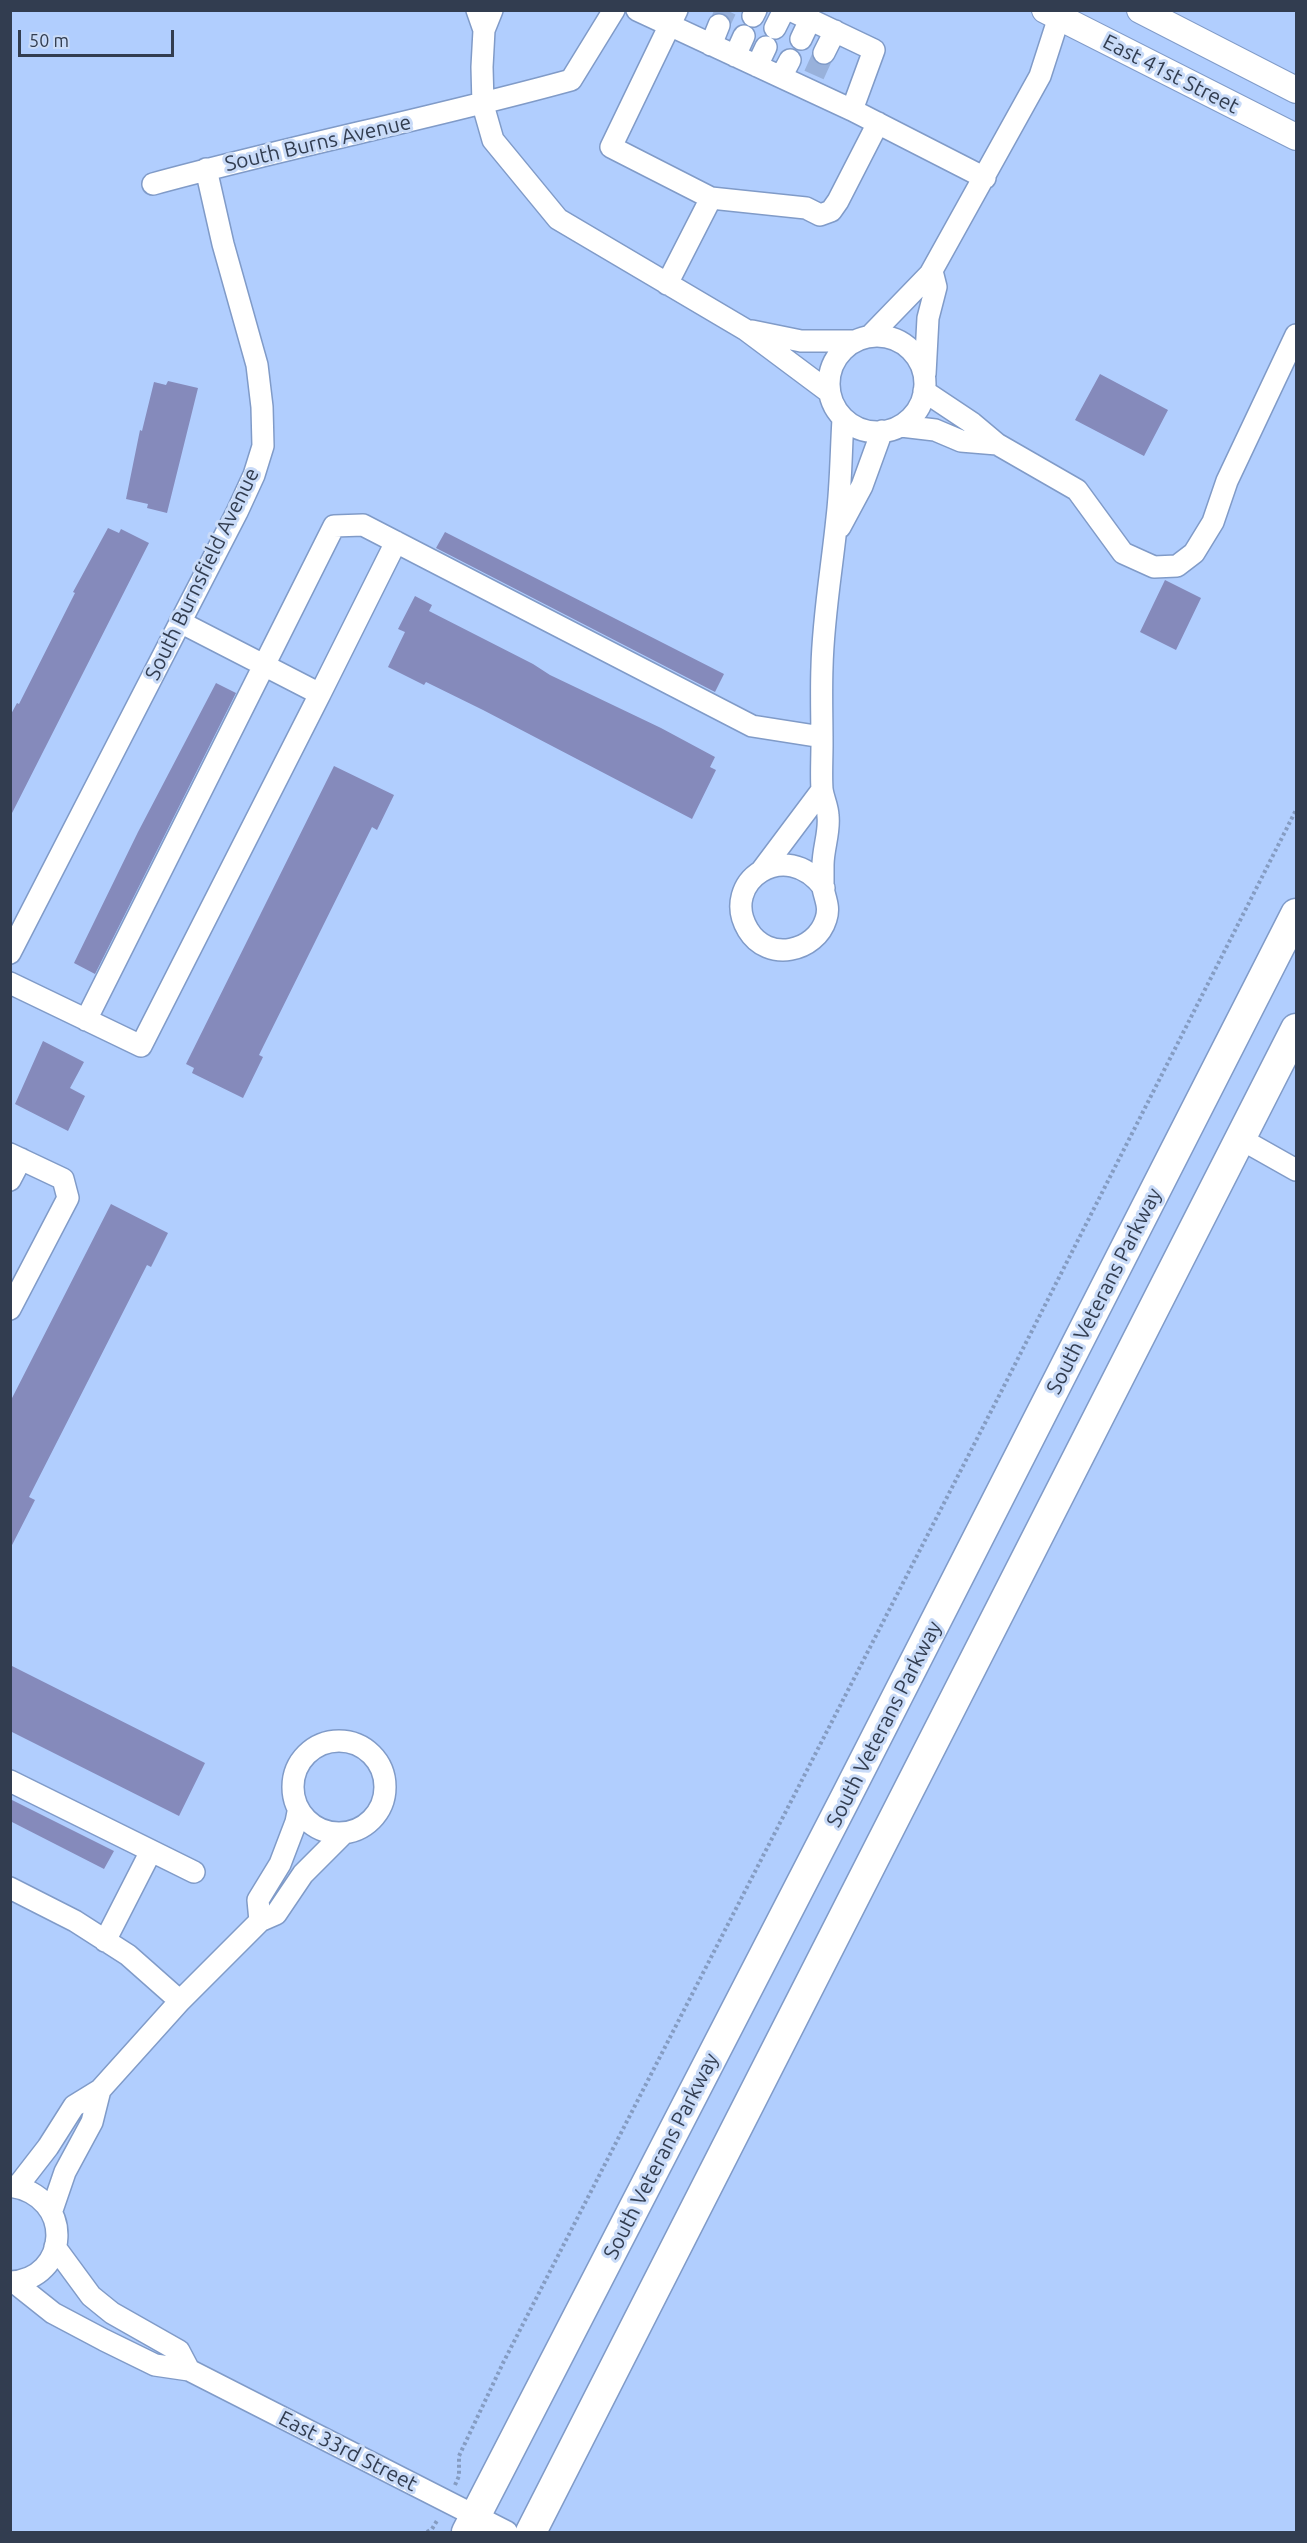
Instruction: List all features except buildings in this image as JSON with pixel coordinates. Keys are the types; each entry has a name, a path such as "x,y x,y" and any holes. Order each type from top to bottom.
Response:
{"highway":[{"name":"South Veterans Parkway","path":"471,2524 846,1797 1296,914"},
{"path":"531,2532 1296,1029"}],"main road":[{"name":"East 41st Street","path":"1140,10 1296,90"},
{"name":"East 41st Street","path":"1052,14 1296,137"}],"street":[{"name":"South Burns Avenue","path":"153,184 206,169 483,105 571,80 614,10"},
{"path":"638,10 673,18 711,45 735,56 761,57 786,69 852,110 985,178"},
{"path":"790,10 805,29 835,31 874,50 852,110"},
{"path":"998,444 962,441 935,430 891,428 871,432 856,428 843,419 834,407 829,392 828,377 833,362 842,350 862,338 932,271 1040,76 1052,14"},
{"path":"485,17 482,67 483,105 493,140 558,219 746,330 829,392"},
{"path":"673,18 611,147 711,198 806,208 820,214 831,211 878,123"},
{"path":"711,45 719,25"},
{"path":"824,53 835,31"},
{"path":"735,56 744,36"},
{"name":"South Burnsfield Avenue","path":"10,954 237,513 254,475 263,446 262,407 257,365 206,169"},
{"path":"668,284 711,198"},
{"path":"835,535 891,428 914,415 922,401 928,318 936,287 932,271"},
{"path":"746,330 801,341 887,336 902,342 915,353 923,368 924,386 998,444 1077,490 1123,553 1154,567 1177,566 1194,553 1213,522 1227,480 1296,335"},
{"path":"822,790 744,892 741,905 743,920 754,938 772,949 786,951 801,948 818,935 827,916 828,902 824,888 823,849 829,817 822,790 822,665 835,535 843,419"},
{"path":"86,1020 334,526 363,525 752,726 822,737"},
{"path":"10,983 141,1046 396,542"},
{"path":"180,622 320,694"},
{"path":"762,870 776,865 790,864 804,869 824,888"},
{"path":"1241,1139 1296,1170"},
{"path":"10,1180 16,1157 63,1179 68,1198 10,1309"},
{"path":"260,1921 258,1900 280,1864 296,1822 298,1812 292,1788 294,1772 301,1758 313,1748 327,1741 343,1740 358,1744 370,1752 380,1764 385,1779 385,1794 380,1808 371,1820 359,1829 344,1833 329,1832 315,1827 298,1812"},
{"path":"10,1781 194,1872"},
{"path":"55,2247 56,2223 52,2210 38,2196 14,2187 48,2147 74,2106 100,2090 180,2001 260,1921 276,1914 303,1874 344,1833"},
{"path":"105,1941 152,1851"},
{"path":"10,1888 75,1921 128,1955 180,2001"},
{"path":"52,2210 65,2172 92,2122 100,2090"},
{"name":"East 33rd Street","path":"12,2282 30,2277 43,2268 55,2247 91,2296 112,2313 179,2351 189,2370"},
{"name":"East 33rd Street","path":"12,2282 53,2313 104,2340 155,2365 189,2370 446,2501 471,2524 507,2532"}],"path":[{"path":"427,2532 432,2529 459,2476 459,2456 503,2363 998,1399 1296,810"}],"tunnel":[{"path":"719,25 726,10"},
{"path":"814,75 824,53"}]}
